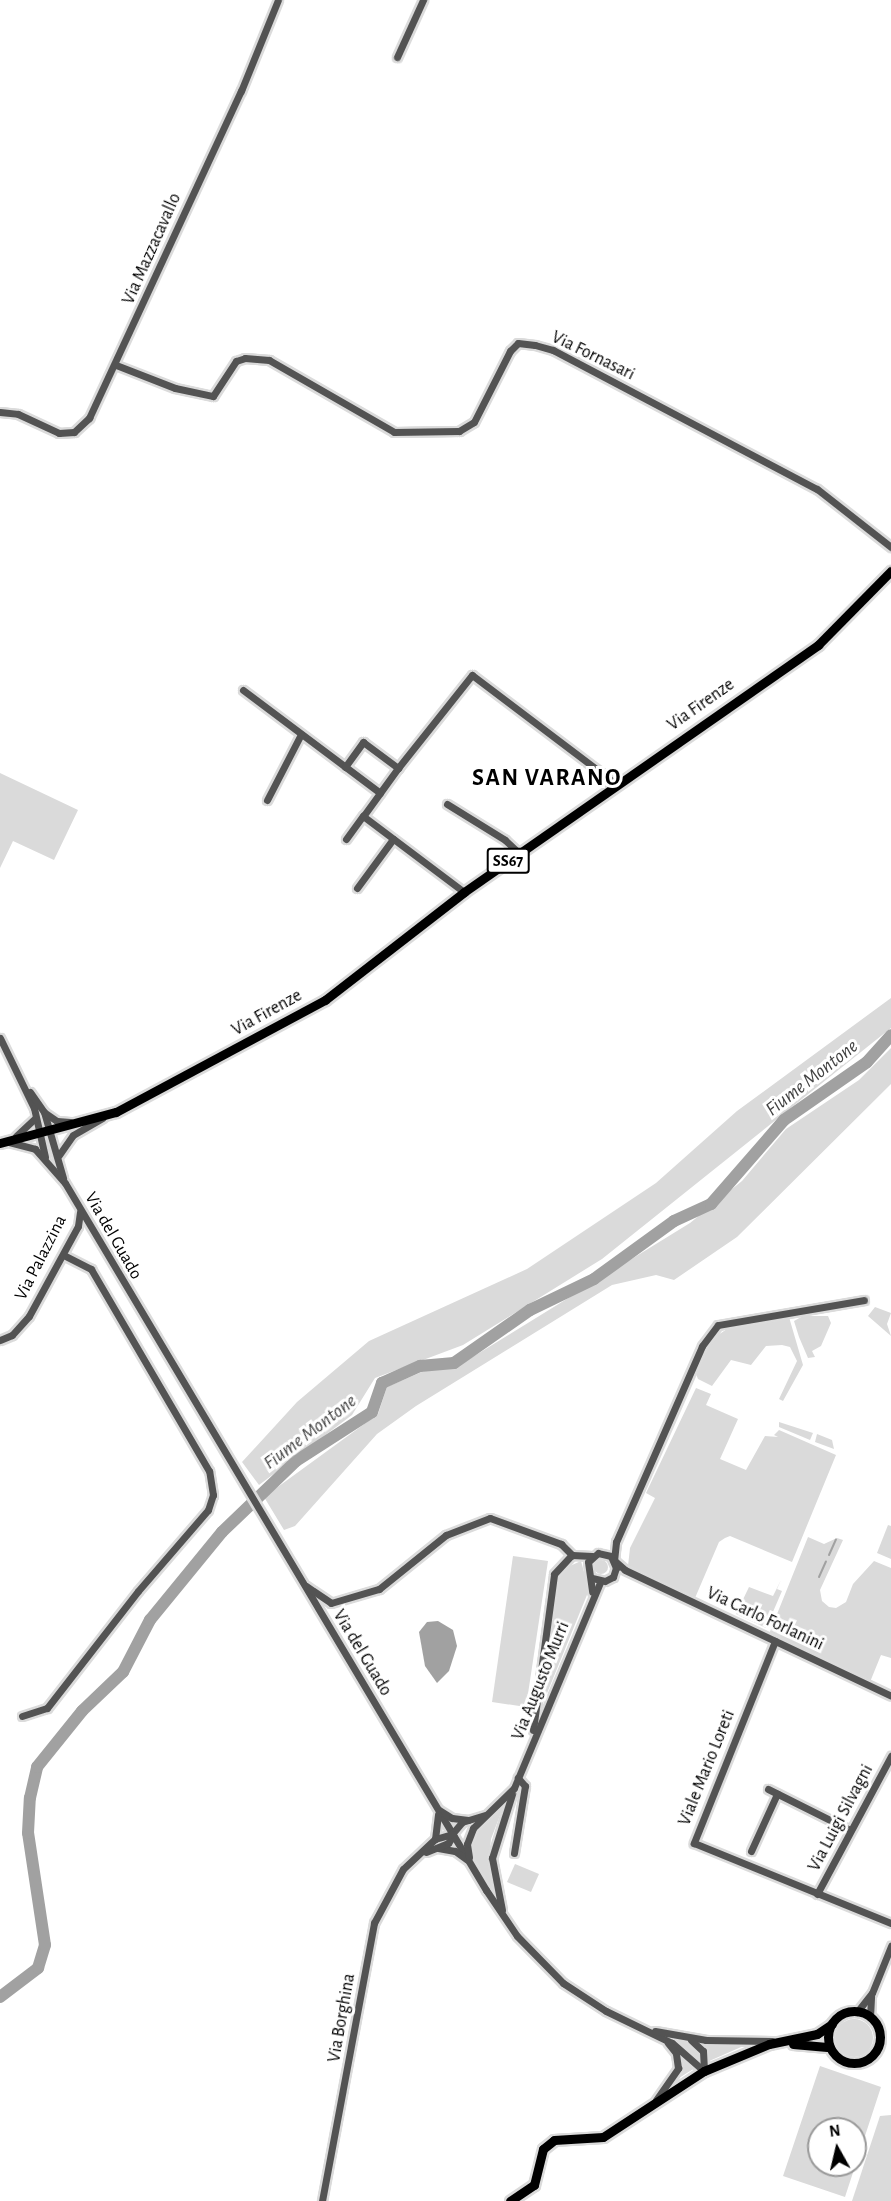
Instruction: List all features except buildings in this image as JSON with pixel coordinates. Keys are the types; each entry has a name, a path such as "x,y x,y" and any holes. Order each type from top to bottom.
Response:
{"main road":[{"name":"Via Firenze","path":"3,1143 103,1118 325,1000 464,892 616,783 818,645 891,571"},
{"path":"510,2201 534,2185 547,2145 562,2138 590,2141 603,2137 704,2071 750,2051 778,2041 816,2034 832,2024 842,2014 857,2012 870,2017 878,2028 878,2047"},
{"path":"830,2048 832,2024"},
{"path":"878,2028 891,2032"},
{"path":"750,2051 807,2043 830,2048 840,2059 854,2063 869,2059 878,2047 891,2040"}],"street":[{"name":"Via Mazzacavallo","path":"0,412 18,414 59,433 74,432 89,418 116,365 241,91 278,0"},
{"path":"397,57 423,0"},
{"name":"Via Fornasari","path":"116,365 175,388 213,396 237,361 245,358 269,360 393,432 427,433 469,428 510,351 518,343 535,345 553,350 818,489 891,547"},
{"path":"346,839 398,768 472,675 616,783"},
{"path":"243,690 380,793"},
{"path":"267,800 301,734"},
{"path":"345,767 363,742 398,768"},
{"path":"447,804 505,840 519,853"},
{"path":"363,816 464,892"},
{"path":"357,888 393,839"},
{"path":"0,1038 20,1078"},
{"name":"Via del Guado","path":"20,1078 44,1112 60,1155 64,1183"},
{"name":"Via del Guado","path":"20,1078 35,1118 45,1157"},
{"path":"44,1112 57,1121 69,1123 103,1118"},
{"path":"3,1143 22,1133 35,1118"},
{"path":"60,1155 73,1135 103,1118"},
{"name":"Via del Guado","path":"3,1143 25,1144 45,1157 64,1183 225,1455 503,1915 540,1962 563,1983 606,2011 662,2037 704,2071"},
{"name":"Via Palazzina","path":"0,1340 12,1335 29,1316 78,1226 80,1212"},
{"name":"Via del Guado","path":"22,1716 47,1708 138,1591 208,1510 213,1495 209,1471 91,1269 63,1255"},
{"path":"592,1578 600,1582 609,1580 615,1564 616,1548 702,1346 718,1325 864,1300"},
{"path":"303,1583 331,1603 379,1589 446,1535 490,1518 561,1544 576,1555 590,1559 609,1554 616,1548"},
{"path":"609,1554 615,1564"},
{"path":"532,1738 555,1574 576,1555"},
{"path":"590,1559 592,1595"},
{"name":"Via Carlo Forlanini","path":"615,1564 891,1696"},
{"path":"592,1595 600,1582"},
{"name":"Via Augusto Murri","path":"453,1835 473,1828 514,1788 532,1738 592,1595"},
{"name":"Viale Mario Loreti","path":"775,1641 694,1842 891,1923"},
{"name":"Via Luigi Silvagni","path":"817,1894 891,1756"},
{"name":"Via Augusto Murri","path":"514,1853 525,1786 518,1778"},
{"path":"503,1915 492,1858 494,1840 514,1788"},
{"path":"768,1789 850,1830"},
{"path":"751,1851 777,1794"},
{"path":"453,1835 435,1839 437,1808 453,1818 469,1820"},
{"name":"Via Augusto Murri","path":"453,1835 469,1820 486,1814"},
{"path":"470,1863 467,1844 473,1828"},
{"name":"Via Borghina","path":"421,1854 437,1848 453,1835"},
{"name":"Via Borghina","path":"322,2201 374,1923 403,1869 435,1839"},
{"path":"437,1848 454,1851 470,1863"},
{"path":"857,2012 872,1993 891,1946"},
{"path":"870,2017 872,1993"},
{"path":"647,2029 720,2041 778,2041"},
{"path":"681,2036 697,2043 703,2051 704,2071"},
{"path":"656,2101 678,2068 676,2053 662,2037"}],"shaded area":[{"path":"0,773 78,810 54,860 13,841 0,868"},
{"path":"891,998 891,1028 602,1259 463,1345 375,1378 352,1415 259,1485 242,1462 297,1402 369,1341 527,1269 656,1183 737,1111"},
{"path":"891,1048 891,1084 737,1237 674,1280 656,1275 612,1285 416,1406 377,1434 295,1526 284,1530 264,1497 378,1414 387,1387 424,1371 458,1366 690,1223 742,1181 786,1129 859,1080"},
{"path":"875,1307 891,1313 887,1324 891,1336 868,1316"},
{"path":"803,1316 828,1316 831,1323 821,1346 812,1351 815,1357 808,1358 794,1321"},
{"path":"789,1317 803,1365 783,1401 779,1399 797,1361 790,1347 766,1346 751,1365 731,1360 712,1386 698,1379 696,1374 712,1339 733,1325"},
{"path":"696,1388 711,1394 706,1405 738,1419 720,1459 746,1470 765,1436 778,1437 774,1435 779,1430 836,1455 792,1562 730,1536 719,1542 695,1598 628,1566 630,1548 655,1498 646,1493"},
{"path":"779,1422 813,1433 810,1440 779,1427"},
{"path":"817,1434 832,1440 834,1449 815,1442"},
{"path":"888,1525 891,1526 891,1559 877,1553"},
{"path":"808,1537 824,1544 837,1538 843,1540 820,1590 822,1601 829,1607 836,1608 846,1602 853,1584 874,1561 891,1568 891,1658 881,1655 870,1682 769,1634"},
{"path":"513,1556 548,1561 526,1707 492,1702"},
{"path":"598,1560 604,1560 608,1567 604,1574 598,1574 594,1570 594,1564"},
{"path":"581,1561 589,1590 539,1713 559,1580 563,1569"},
{"path":"781,1580 777,1589 782,1591 766,1628 736,1614 749,1587 773,1596"},
{"path":"438,1621 453,1630 457,1646 449,1671 437,1683 425,1666 419,1632 427,1622"},
{"path":"504,1805 491,1839 489,1860 493,1892 473,1856 472,1836"},
{"path":"515,1864 539,1874 531,1892 507,1882"},
{"path":"854,2019 867,2025 873,2038 867,2051 854,2057 841,2051 835,2038 841,2025"},
{"path":"668,2036 691,2042 701,2053 701,2065"},
{"path":"699,2041 748,2044 707,2062 706,2050"},
{"path":"678,2050 695,2068 674,2081 680,2066"},
{"path":"820,2066 881,2087 867,2130 867,2117 807,2117 807,2177 852,2177 845,2197 783,2176"},
{"path":"891,2115 891,2201 852,2201 860,2177 867,2177 867,2155 880,2116"}],"waterway":[{"name":"Fiume Montone","path":"0,1997 38,1968 45,1945 28,1833 30,1798 37,1767 82,1711 123,1672 150,1620 222,1532 296,1461 372,1412 382,1383 420,1366 454,1363 530,1310 594,1279 674,1221 711,1204 784,1120 867,1062 891,1035"},
{"path":"829,1555 836,1539"},
{"path":"819,1577 826,1561"}],"district":[{"name":"SAN VARANO","path":"547,779"}]}
